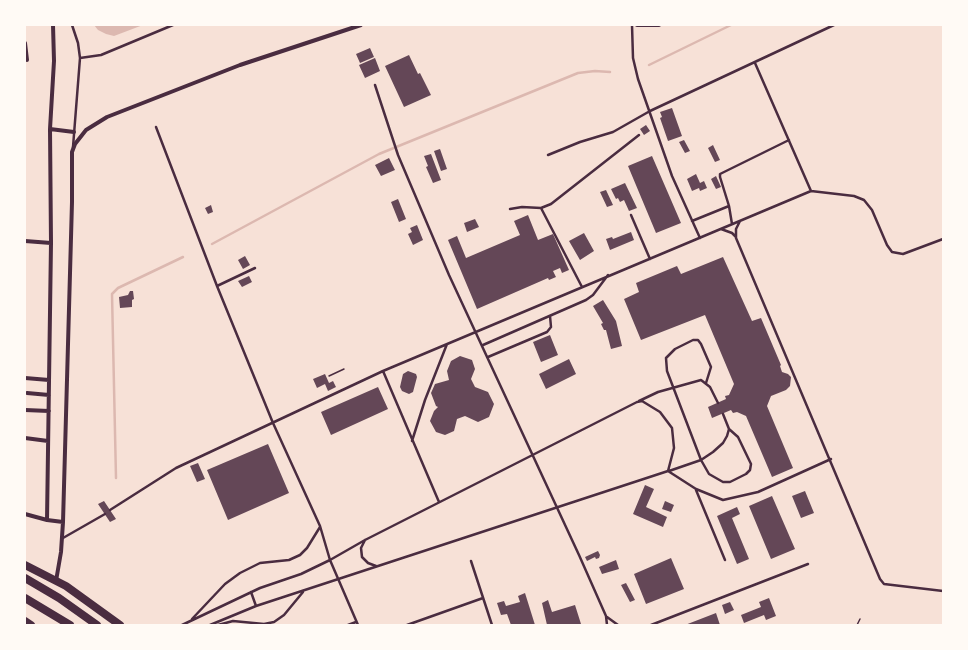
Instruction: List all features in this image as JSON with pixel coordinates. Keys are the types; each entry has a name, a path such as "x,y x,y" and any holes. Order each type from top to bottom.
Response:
{"highway":[{"path":"25,565 66,586 120,625"},
{"path":"25,578 59,598 97,625"},
{"path":"25,598 70,625"},
{"path":"25,621 30,625"}],"street":[{"path":"47,520 51,243 50,129 54,62 53,25"},
{"path":"56,581 63,522 72,202 72,152 75,144 86,130 107,117 240,65 360,25"},
{"path":"637,25 659,25"},
{"path":"25,43 27,60"},
{"path":"50,129 74,132"},
{"path":"25,241 51,243"},
{"path":"25,378 49,380"},
{"path":"27,393 49,395"},
{"path":"25,410 49,410"},
{"path":"25,438 48,441"},
{"path":"25,514 47,520 63,522"}],"lane":[{"path":"72,25 78,43 80,58 72,152"},
{"path":"80,58 101,55 173,25"},
{"path":"632,25 632,58 672,176 700,238"},
{"path":"548,154 613,132 650,111 834,25"},
{"path":"755,63 811,191"},
{"path":"375,85 398,155 474,332 483,345 606,616 607,625"},
{"path":"156,127 217,286 274,423 320,526 330,560 357,623 348,625"},
{"path":"510,209 522,207 541,208 564,196 639,135"},
{"path":"732,224 730,206 720,174 789,140"},
{"path":"110,510 176,468 383,371 811,191 854,196 864,200 872,210 886,245 892,252 903,254 943,239"},
{"path":"692,221 730,206"},
{"path":"541,208 582,287"},
{"path":"631,215 650,259"},
{"path":"736,238 736,229 741,220"},
{"path":"720,229 732,233 736,238 831,459 880,579 884,584 922,590 943,591"},
{"path":"217,286 255,268"},
{"path":"483,345 550,316 593,295 609,275"},
{"path":"488,357 547,332 551,327 550,316"},
{"path":"706,383 711,372 711,367 701,344 694,340 675,349 666,358 667,370 701,460 709,474 717,480 730,482 746,474 750,470 751,464 738,437 729,429 723,414"},
{"path":"412,441 425,400 448,344"},
{"path":"383,371 439,502"},
{"path":"182,625 251,592 301,574 330,560 365,540 532,454 658,392 696,380 701,380 706,383 718,403"},
{"path":"637,402 642,401 660,412 672,428 674,448 668,471"},
{"path":"210,625 256,606 701,460 713,452 722,443 727,436 729,429"},
{"path":"668,471 696,489 719,499 731,499 758,492 831,459"},
{"path":"696,489 725,560"},
{"path":"62,538 105,514"},
{"path":"190,621 225,584 240,573 260,563 289,560 300,555 307,548 320,526"},
{"path":"365,540 361,548 362,557 368,563 376,566"},
{"path":"471,561 492,625"},
{"path":"651,625 808,564"},
{"path":"218,625 233,621 264,624 274,622 284,616 304,591"},
{"path":"251,592 256,606"},
{"path":"407,625 483,598"},
{"path":"606,616 619,625"}],"path":[{"path":"329,376 344,369"},
{"path":"857,625 860,619"}],"shaded area":[{"path":"94,25 143,25 114,36 98,30"}],"building":[{"path":"370,48 374,57 360,63 356,54"},
{"path":"409,55 418,74 420,73 431,95 404,107 385,66"},
{"path":"375,58 380,71 365,78 359,65"},
{"path":"672,108 682,136 668,141 660,118 662,117 660,112"},
{"path":"646,125 650,131 644,135 640,129"},
{"path":"684,140 690,151 685,153 679,142"},
{"path":"713,145 720,160 715,162 708,148"},
{"path":"440,149 447,169 441,171 434,151"},
{"path":"431,154 441,180 433,183 426,167 428,166 424,156"},
{"path":"652,156 681,223 656,233 628,166"},
{"path":"389,158 395,170 381,176 375,165"},
{"path":"696,174 700,183 704,181 707,188 700,191 699,188 692,191 687,179"},
{"path":"716,176 721,187 716,189 711,179"},
{"path":"625,183 637,208 629,211 624,200 620,202 618,198 616,199 611,189"},
{"path":"606,190 613,205 607,207 600,192"},
{"path":"398,199 406,219 399,222 391,202"},
{"path":"211,205 213,212 208,214 205,208"},
{"path":"528,215 538,240 553,234 569,270 562,273 560,268 553,271 556,277 549,280 548,278 477,309 448,240 457,236 466,258 520,235 514,221"},
{"path":"475,219 479,227 467,232 464,223"},
{"path":"417,225 423,240 413,245 408,234 412,232 410,228"},
{"path":"631,232 634,240 610,250 606,239 612,237 613,239"},
{"path":"584,233 594,251 580,260 569,241"},
{"path":"245,256 250,265 243,269 238,260"},
{"path":"723,257 752,321 761,318 781,365 782,372 791,377 790,386 786,390 771,396 767,406 793,468 772,477 746,416 737,412 733,413 731,410 712,418 708,407 726,399 725,396 729,395 734,384 705,315 641,340 624,299 639,292 636,283 677,266 681,274"},
{"path":"249,276 252,282 242,287 238,281"},
{"path":"130,291 133,291 134,299 132,300 132,307 120,308 119,297 128,295"},
{"path":"603,300 616,321 622,346 611,349 606,330 604,330 601,324 603,323 593,306"},
{"path":"550,335 558,355 541,362 533,342"},
{"path":"460,356 472,360 475,369 471,379 475,387 488,392 494,404 489,417 478,422 465,416 457,419 454,431 445,435 436,432 430,421 434,411 438,407 436,406 431,393 435,384 449,380 447,371 451,361"},
{"path":"569,359 576,374 546,389 539,374"},
{"path":"408,371 416,374 417,377 413,392 409,394 402,391 400,387 403,374"},
{"path":"325,374 329,383 333,381 336,387 328,391 325,384 317,388 313,379"},
{"path":"378,387 388,409 331,435 321,412"},
{"path":"268,444 289,493 228,520 207,470"},
{"path":"198,463 205,479 197,482 190,466"},
{"path":"645,485 654,489 646,507 667,517 663,527 633,514"},
{"path":"805,491 814,513 801,518 792,496"},
{"path":"772,496 795,549 771,559 749,506"},
{"path":"104,501 116,519 110,522 98,504"},
{"path":"665,501 674,505 671,512 662,509"},
{"path":"737,507 740,514 732,518 749,559 737,564 717,516"},
{"path":"598,551 600,555 599,558 596,559 595,557 587,561 585,557"},
{"path":"671,558 684,589 646,604 634,574"},
{"path":"616,560 619,569 602,574 599,567"},
{"path":"626,583 635,600 630,602 621,585"},
{"path":"525,593 535,625 511,625 507,614 501,615 497,603 504,601 506,606 520,602 518,596"},
{"path":"769,598 776,616 766,620 764,615 744,623 741,615 761,607 759,602"},
{"path":"548,600 552,612 575,605 581,624 547,625 542,603"},
{"path":"730,602 734,610 725,614 722,605"},
{"path":"716,613 720,625 685,625"}],"waterway":[{"path":"649,65 731,25"},
{"path":"212,244 379,154 578,73 595,71 610,72"},
{"path":"116,478 112,294 118,288 183,257"}]}
